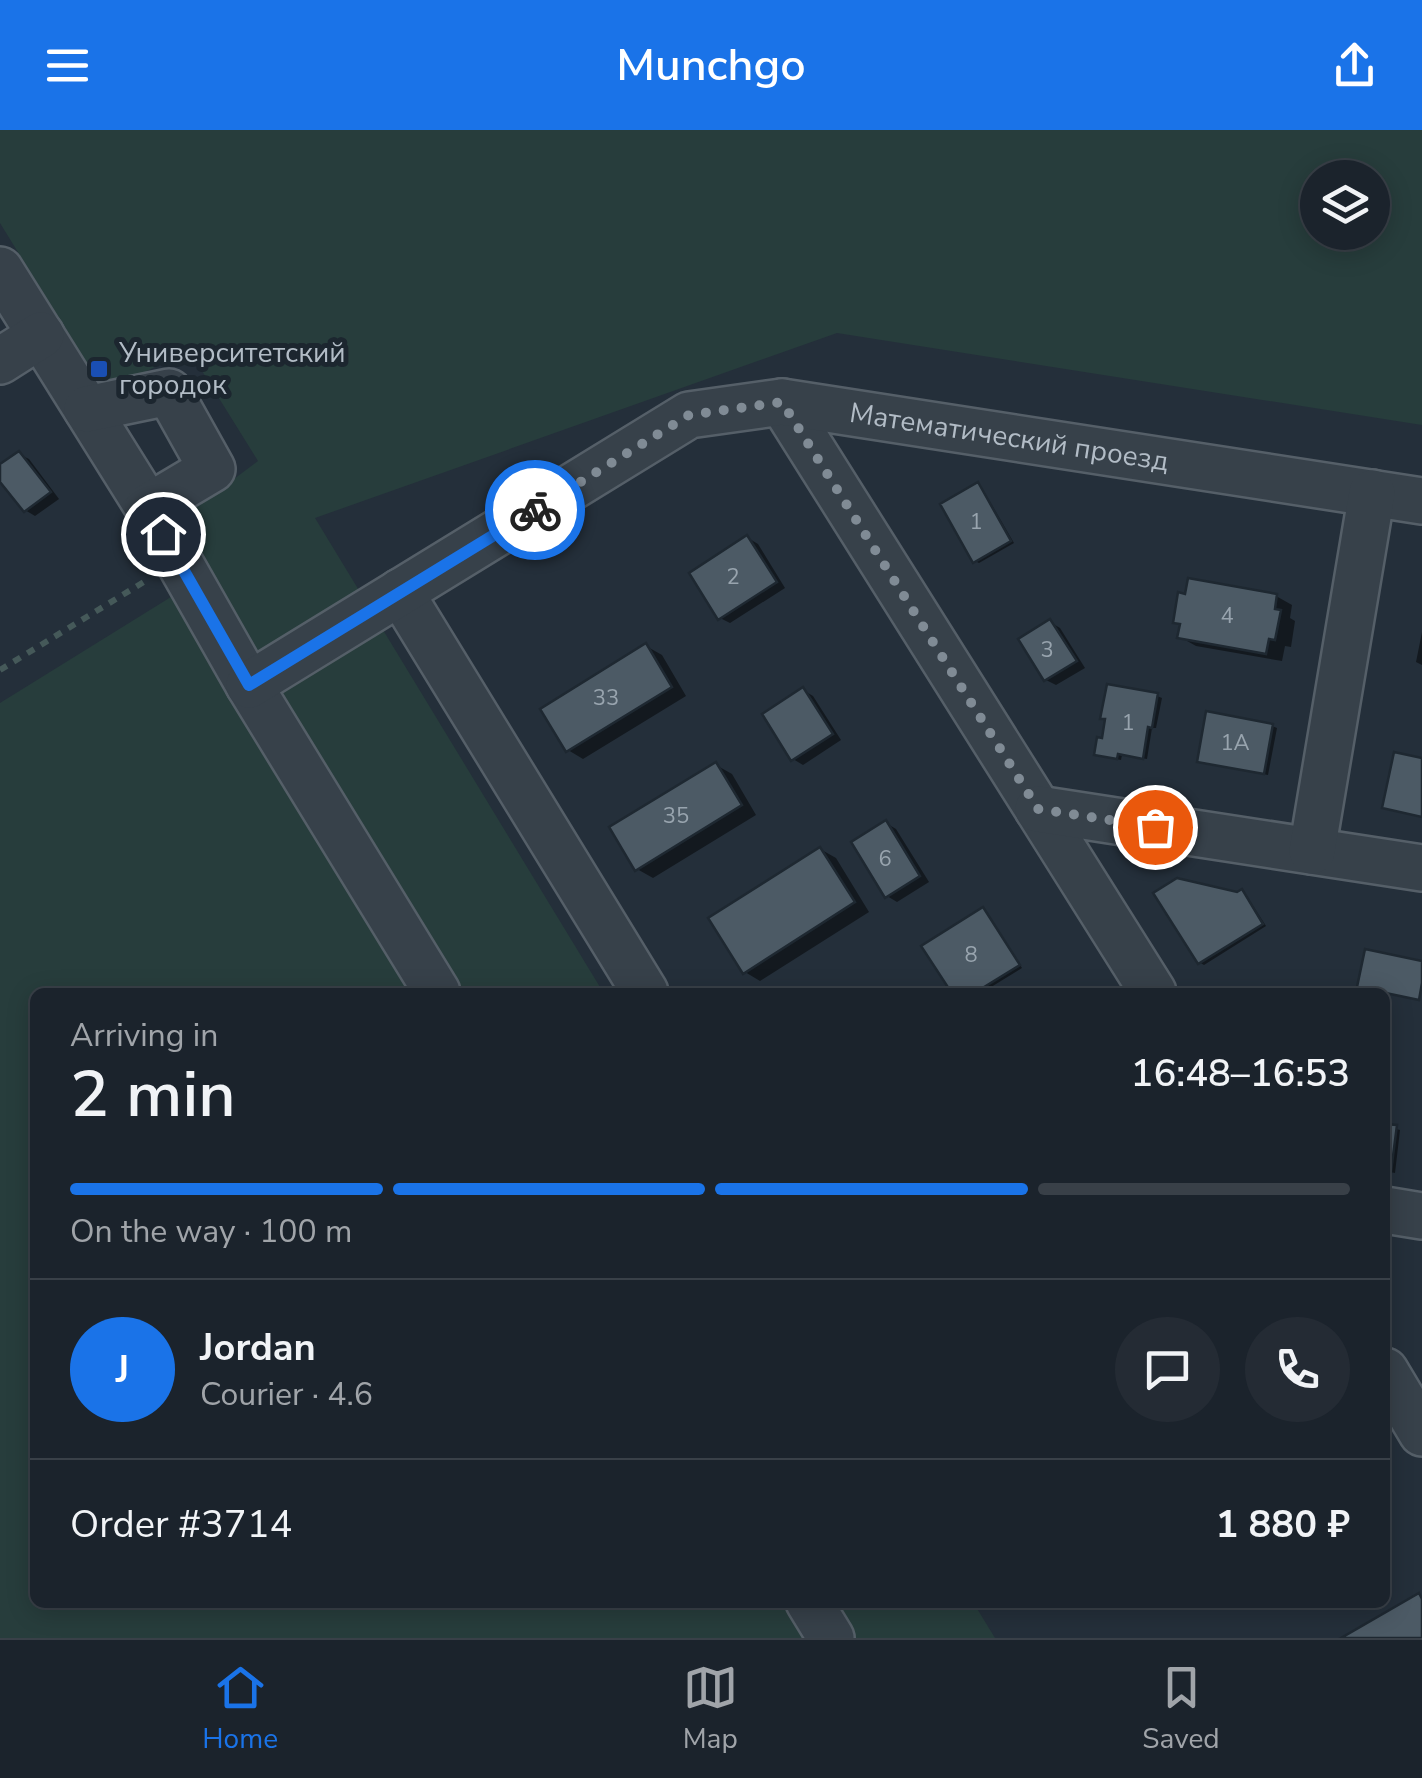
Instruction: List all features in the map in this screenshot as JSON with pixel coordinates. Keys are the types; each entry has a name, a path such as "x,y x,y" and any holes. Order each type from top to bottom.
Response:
{"street":[{"path":"0,270 148,507 249,685 435,988"},
{"path":"0,361 41,336"},
{"path":"87,410 169,392 212,469 148,507"},
{"path":"782,402 1150,988"},
{"name":"Математический проезд","path":"249,685 689,415 782,402 1422,500"},
{"path":"1312,851 1372,493"},
{"path":"400,592 643,988"},
{"path":"1038,809 1422,868"},
{"path":"1390,1211 1422,1216"},
{"path":"1390,1379 1422,1433"},
{"path":"813,1608 831,1638"}],"path":[{"path":"0,670 178,561"}],"green space":[{"path":"0,130 1422,130 1422,425 837,333 315,518 601,988 30,988 30,1608 977,1608 995,1638 0,1638 0,703 179,592 170,527 258,461 189,350 117,386 93,374 0,223"}],"building":[{"path":"19,451 51,492 24,512 0,482 0,464"},
{"path":"978,482 1011,541 973,563 940,504"},
{"path":"747,535 777,582 718,620 689,573"},
{"path":"1188,578 1277,594 1275,609 1281,610 1275,640 1269,639 1266,654 1177,638 1180,624 1173,623 1178,592 1185,594"},
{"path":"1050,619 1077,661 1044,681 1018,639"},
{"path":"646,643 672,687 566,752 540,709"},
{"path":"1107,684 1158,693 1143,759 1094,755 1097,737 1102,738 1105,719 1100,719"},
{"path":"803,687 833,734 791,761 762,714"},
{"path":"1206,711 1273,724 1264,774 1197,762"},
{"path":"1394,752 1422,758 1422,817 1382,808"},
{"path":"716,762 742,805 635,871 609,827"},
{"path":"886,820 920,876 885,898 851,842"},
{"path":"820,847 855,902 743,974 708,918"},
{"path":"1177,878 1237,892 1242,889 1263,924 1198,964 1153,893"},
{"path":"983,907 1020,965 983,988 948,988 921,946"},
{"path":"1365,949 1422,961 1419,1000 1390,994 1390,988 1357,987"},
{"path":"1390,1124 1397,1125 1390,1172"},
{"path":"1419,1593 1422,1638 1341,1638"}],"way so far":[{"path":"535,510 689,415 782,402 1038,809 1155,827"}],"place":[{"name":"Университетский городок","path":"99,369"}],"route":[{"path":"163,534 249,685 535,510"}]}
